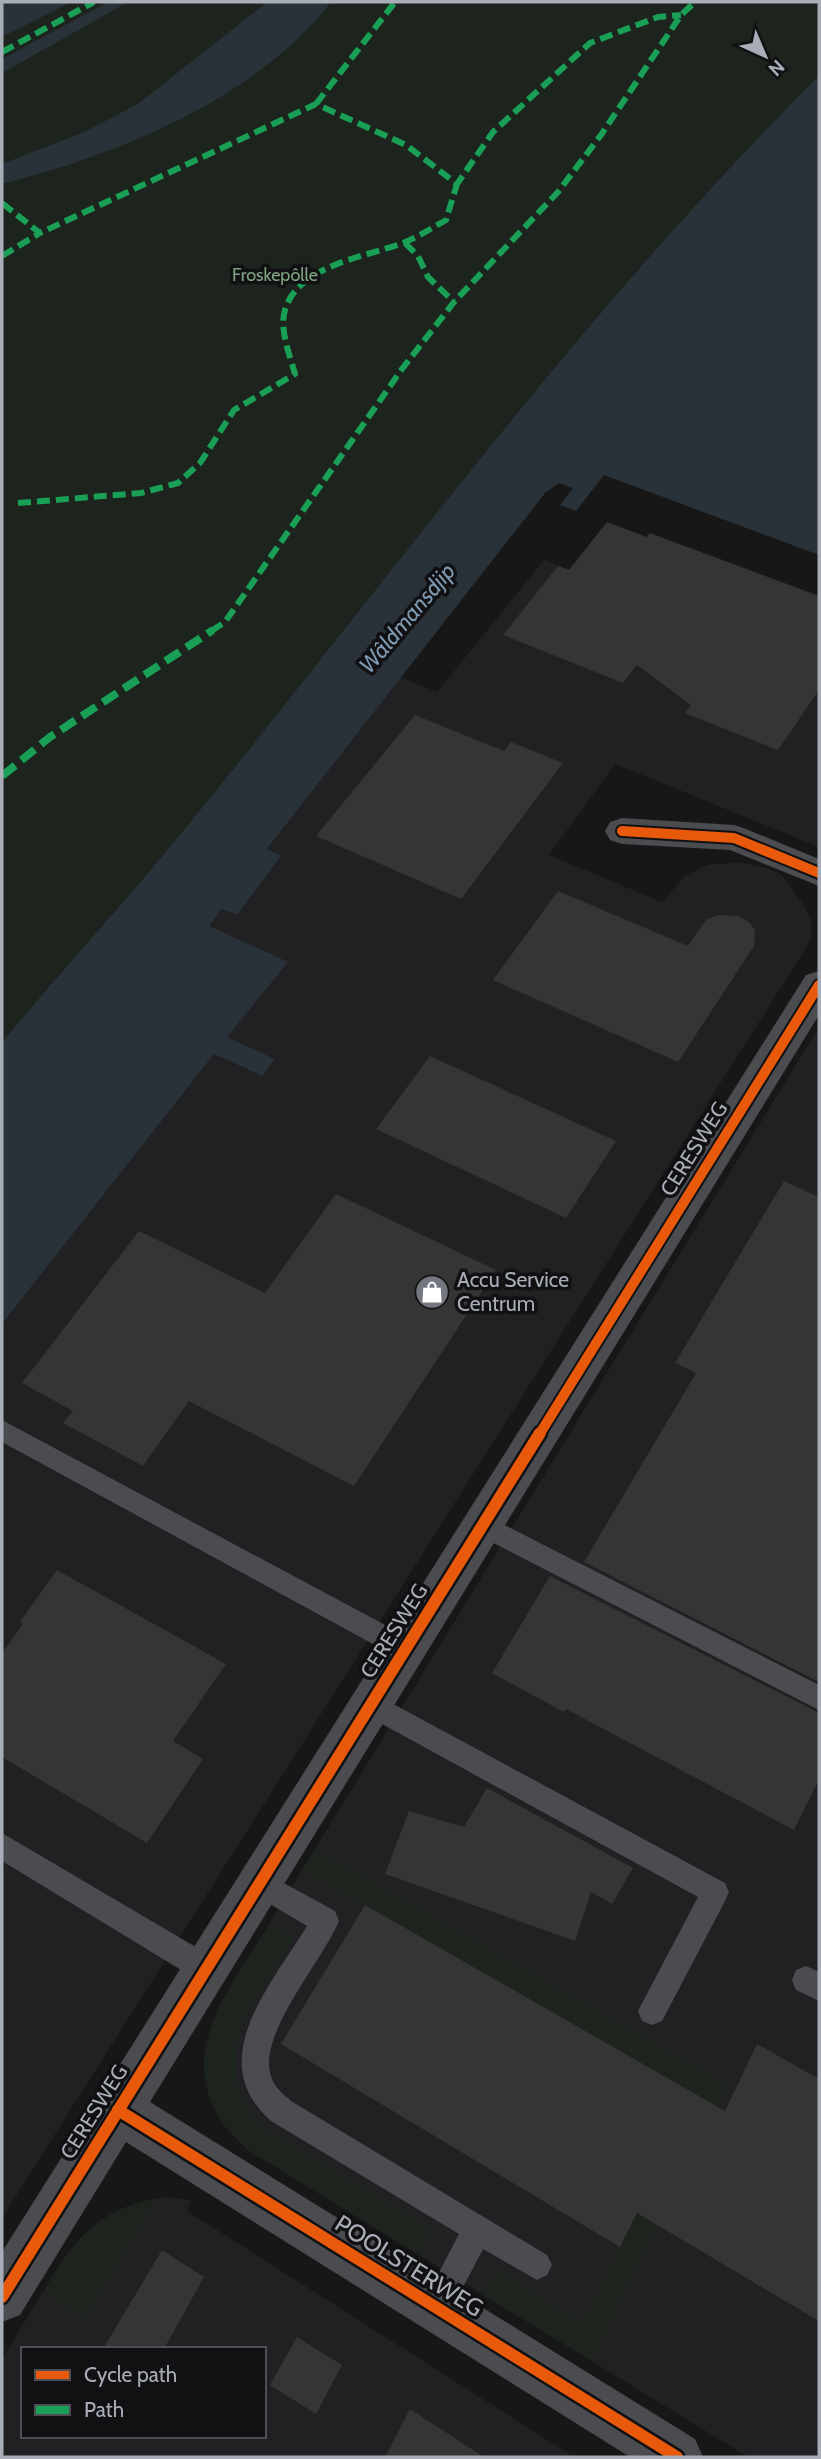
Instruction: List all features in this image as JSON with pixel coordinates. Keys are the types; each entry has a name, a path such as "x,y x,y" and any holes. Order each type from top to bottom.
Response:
{"street":[{"path":"622,831 734,838 819,873"},
{"name":"CERESWEG","path":"2,2297 819,985"},
{"name":"POOLSTERWEG","path":"118,2110 677,2457"}],"lane":[{"path":"2,1430 406,1649"},
{"path":"483,1525 819,1698"},
{"path":"371,1704 715,1892 652,2011"},
{"path":"2,1846 206,1969"},
{"path":"260,1883 325,1921 261,2028 254,2046 253,2061 261,2092 281,2111 537,2265"},
{"path":"436,2307 477,2230"}],"shaded area":[{"path":"544,560 819,667 819,847 615,764 549,855 662,902 686,875 708,865 739,862 766,868 781,874 805,907 812,924 811,937 2,2218 2,1324 214,1054 261,1076 275,1059 227,1037 208,927 222,909 237,915 281,856 267,850 400,677 437,692"},
{"path":"819,1027 819,2457 748,2457 248,2150 225,2127 215,2110 207,2087 205,2046 218,2007"},
{"path":"157,2198 191,2200 187,2211 571,2455 2,2457 2,2359 43,2292 85,2318"}],"green space":[{"name":"Froskepôlle","path":"73,2 819,2 819,76 650,256 570,349 184,830 2,1042 2,37"},
{"path":"315,1849 727,2084 592,2361 481,2294 497,2270 582,2323 695,2094 302,1870"},
{"path":"270,1923 291,1935 292,1941 250,2009 241,2032 236,2055 237,2079 245,2103 263,2128 428,2227 430,2235 419,2255 248,2150 222,2121 208,2093 204,2064 208,2036 234,1980"},
{"path":"157,2198 85,2319 43,2292 65,2257 88,2230 118,2211"}],"water":[{"path":"2,2 72,2 2,37"},
{"path":"108,2 128,2 2,73 2,59"},
{"path":"267,2 331,2 300,37 264,68 224,95 137,139 47,172 2,184 2,164 84,132 138,104"},
{"name":"Wâldmansdjip","path":"819,76 819,555 604,475 576,511 560,505 573,488 559,483 545,493 267,849 281,856 237,915 222,909 209,926 288,962 227,1037 275,1059 262,1076 214,1054 2,1324 2,1042 184,830 570,349 733,165"}],"building":[{"path":"607,522 647,537 650,533 819,596 819,690 778,750 685,713 691,705 637,665 623,683 503,635 558,566 569,570"},
{"path":"415,715 504,751 511,742 563,763 461,899 316,836"},
{"path":"558,891 688,946 706,920 718,915 738,916 749,922 755,930 754,946 678,1062 493,980"},
{"path":"430,1056 616,1141 566,1218 376,1129"},
{"path":"784,1181 819,1197 819,1682 584,1562 696,1373 675,1363"},
{"path":"336,1194 496,1270 354,1486 189,1401 143,1466 63,1423 73,1411 22,1383 139,1231 265,1293"},
{"path":"57,1570 226,1664 173,1741 203,1759 147,1843 2,1757 2,1653 23,1624 20,1622"},
{"path":"550,1576 819,1713 819,1779 794,1830 566,1709 564,1712 492,1673"},
{"path":"487,1788 633,1868 612,1904 591,1892 575,1941 385,1874 409,1811 464,1827"},
{"path":"365,1905 725,2111 757,2044 819,2079 819,2321 637,2213 620,2247 281,2044"},
{"path":"162,2250 204,2277 165,2347 104,2347"},
{"path":"297,2337 342,2365 316,2414 270,2385"},
{"path":"410,2409 484,2457 385,2457"}],"marked path":[{"path":"2,52 94,2"},
{"path":"316,104 395,2"},
{"path":"2,776 50,737 225,622 402,369 454,302 558,192 601,135 681,15 695,2"},
{"path":"2,203 40,233 316,104 406,145 457,184 493,132 590,43 658,17 681,15"},
{"path":"18,503 141,493 178,483 200,463 234,410 295,374 284,316 292,296 303,284 336,266 403,243 446,220 457,184"},
{"path":"2,256 40,233"},
{"path":"405,243 418,256 428,277 454,302"}],"cycle path":[{"path":"622,831 734,838 819,873"},
{"path":"2,2297 819,985"},
{"path":"118,2110 677,2457"}],"place":[{"name":"Accu Service Centrum","path":"432,1292"}]}
